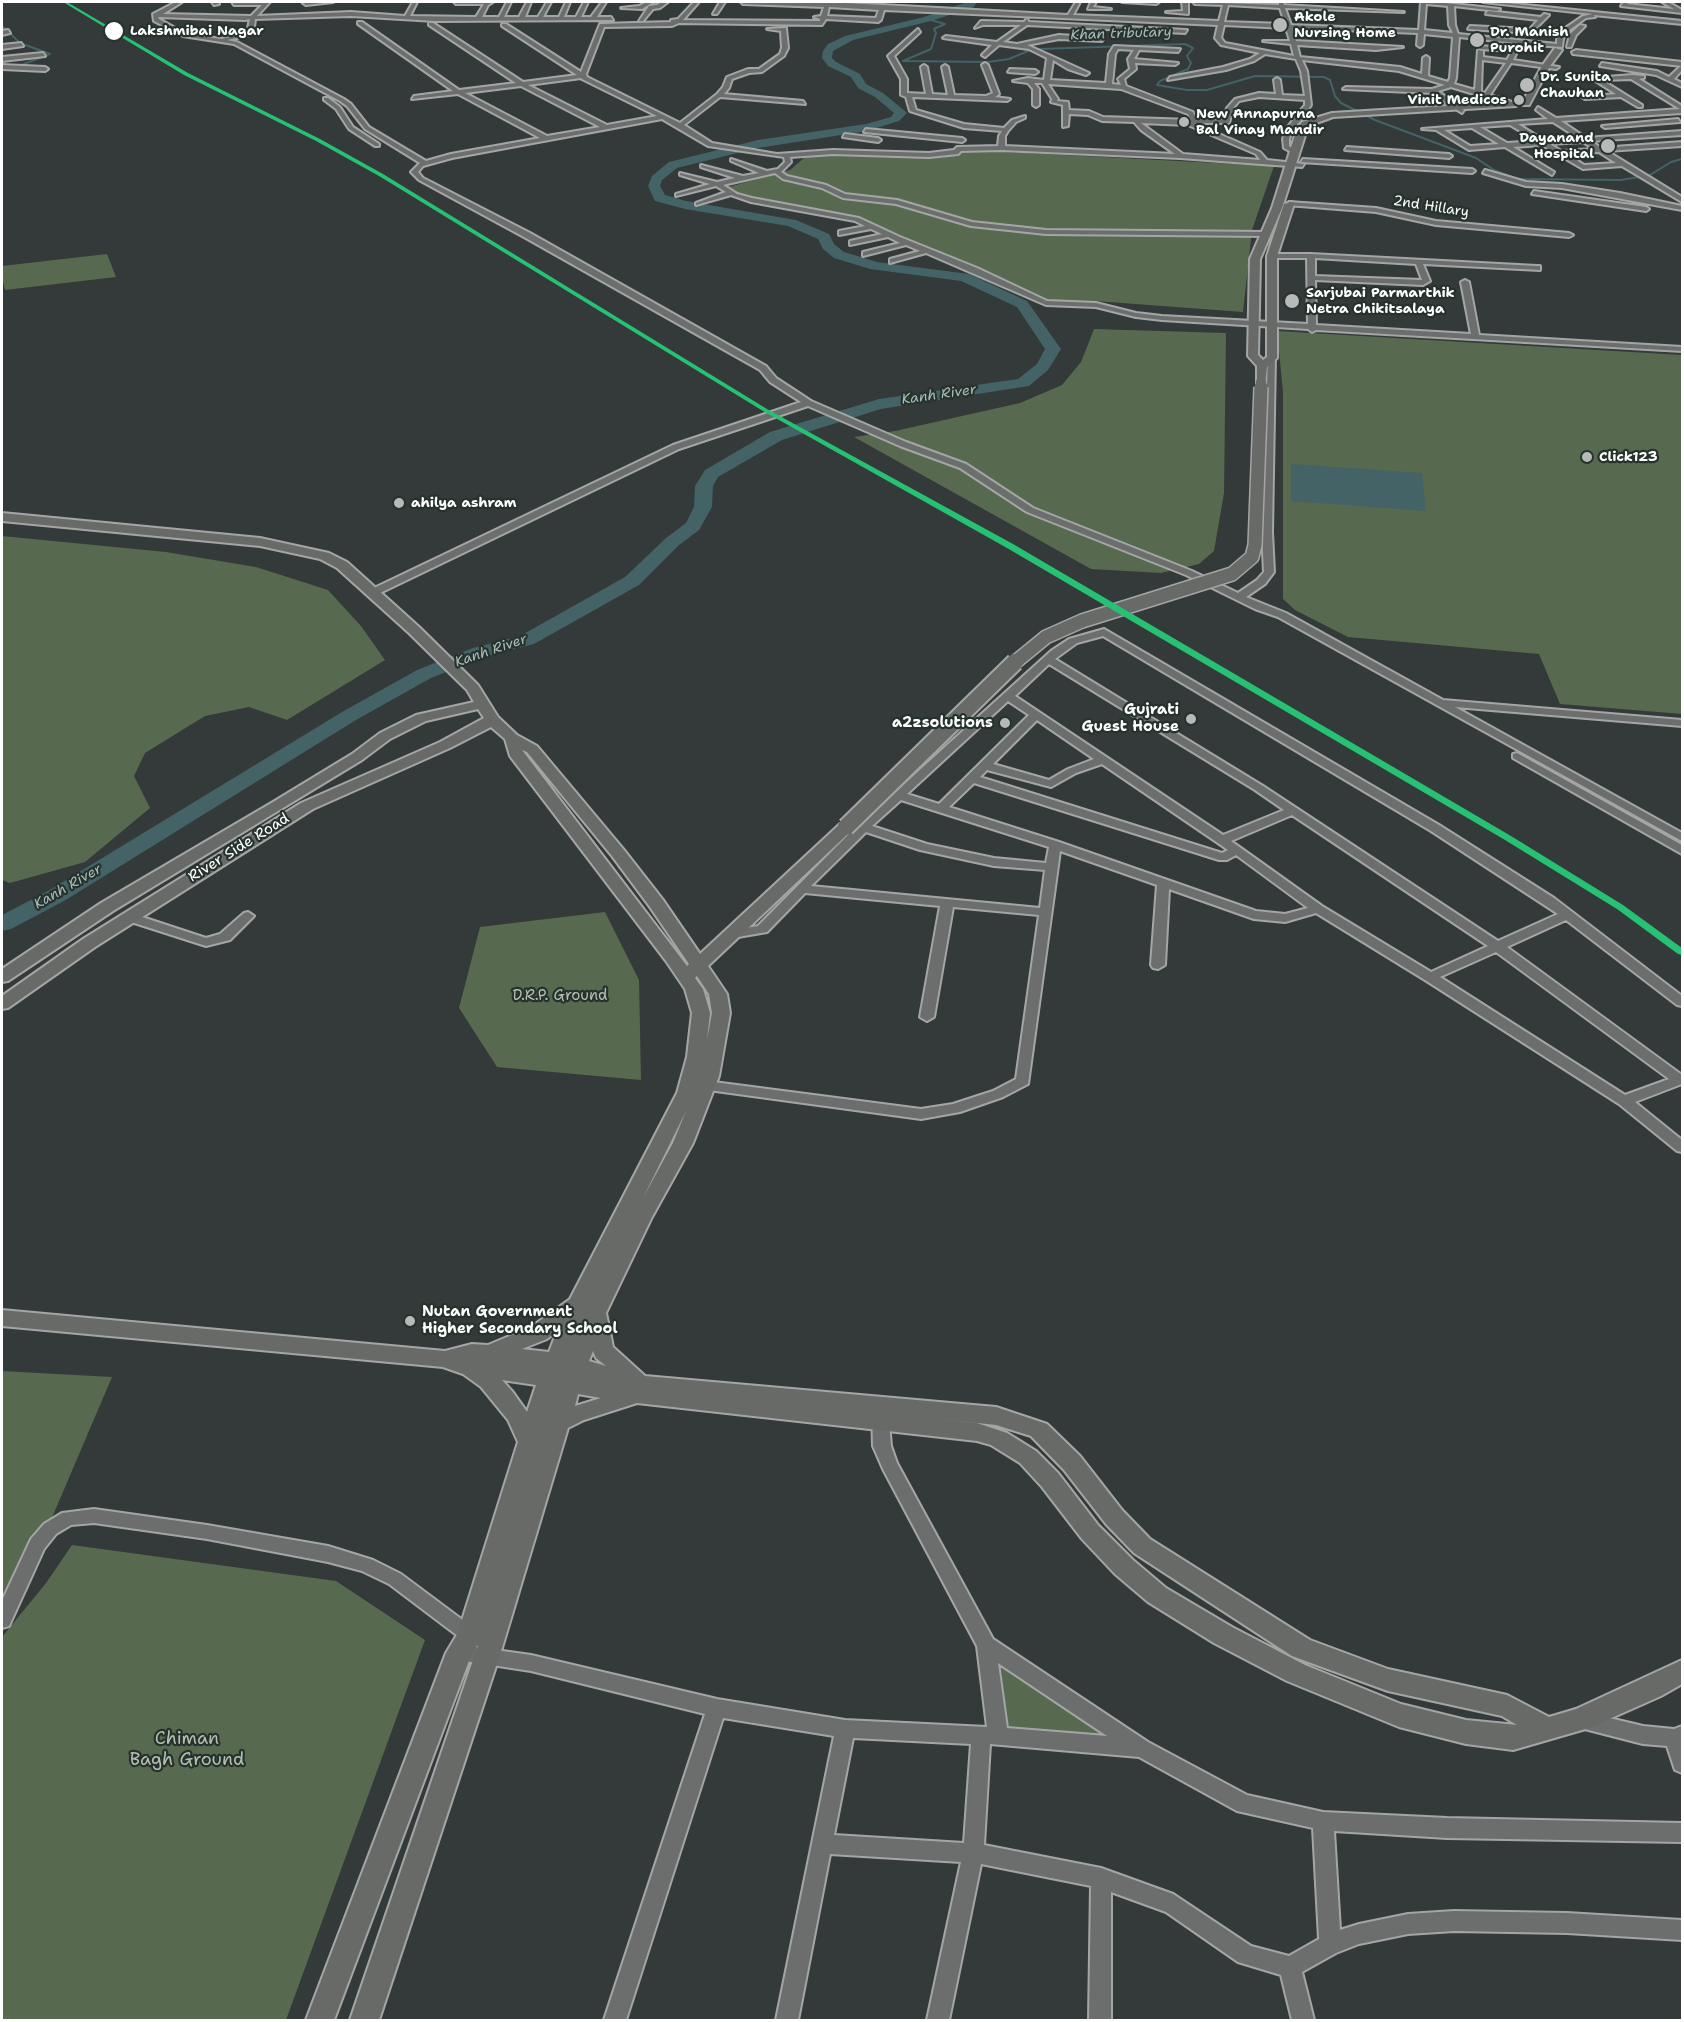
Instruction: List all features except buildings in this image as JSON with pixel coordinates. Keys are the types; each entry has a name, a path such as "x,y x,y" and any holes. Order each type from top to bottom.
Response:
{"main road":[{"path":"1535,108 1546,66 1566,49 1683,64"},
{"path":"1552,76 1566,49"},
{"path":"1535,108 1543,96"},
{"path":"1262,366 1272,358 1272,256 1289,204 1299,163 1295,152 1305,123 1319,118 1514,106 1535,108"},
{"path":"1312,136 1317,127 1350,116"},
{"path":"692,971 846,827 1026,651 1046,637 1082,621 1232,574 1252,556 1255,545 1262,366 1253,356 1255,259 1264,234 1299,163"},
{"path":"2,517 293,547 324,556 342,565 374,592 473,688 492,720 512,738 515,753 692,971 718,994 721,1013 711,1076 683,1143 642,1217 588,1306 538,1333 487,1354"},
{"path":"2,526 247,550 288,557 355,578"},
{"name":"River Side Road","path":"2,977 107,907 357,757 384,736 422,718 482,704"},
{"name":"River Side Road","path":"2,1004 41,975 129,917 307,806 445,746 492,720"},
{"path":"320,2020 464,1645 528,1440 563,1373 588,1306 686,1094 696,1058 701,1013 694,989 692,971"},
{"path":"588,1306 604,1352 640,1390"},
{"path":"2,1318 563,1373"},
{"path":"455,1363 472,1352 640,1390 880,1412 996,1416 1039,1430 1072,1463 1114,1517 1142,1546 1301,1648 1388,1680 1508,1706 1545,1728"},
{"path":"455,1363 489,1382 504,1397 518,1416 528,1440"},
{"path":"365,2020 488,1653 558,1423 563,1373"},
{"path":"558,1423 640,1390"},
{"path":"880,1412 977,1432 1015,1447 1050,1480 1097,1539 1124,1567 1157,1594 1223,1635 1296,1673 1399,1715 1466,1732 1513,1738 1580,1720 1652,1688 1683,1671"}],"street":[{"path":"155,15 179,2"},
{"path":"261,9 229,9 235,2 268,2"},
{"path":"216,41 246,35 253,20 268,2"},
{"path":"301,15 306,2 330,2 327,14"},
{"path":"407,16 415,2"},
{"path":"456,2 492,2 486,4 478,19"},
{"path":"458,19 470,2"},
{"path":"502,22 509,2"},
{"path":"521,20 529,2"},
{"path":"539,20 549,2"},
{"path":"561,19 568,2"},
{"path":"578,19 586,2"},
{"path":"593,19 604,2"},
{"path":"583,76 607,22 630,5 658,7 665,2"},
{"path":"663,25 678,21 696,2"},
{"path":"715,13 722,2"},
{"path":"743,2 843,3 979,11 1015,10 1029,19"},
{"path":"767,9 770,2"},
{"path":"917,8 921,2"},
{"path":"1070,16 1078,2"},
{"path":"1093,2 1090,8 1111,9"},
{"path":"1125,2 1156,2"},
{"path":"1133,19 1133,11 1137,2"},
{"path":"1165,12 1186,13 1185,2"},
{"path":"1195,2 1282,3 1401,12"},
{"path":"1195,22 1201,2"},
{"path":"1225,2 1218,38 1223,44 1298,58 1400,69 1514,106"},
{"path":"1334,2 1337,8 1335,28"},
{"path":"1372,2 1369,11 1372,30"},
{"path":"1400,69 1401,2"},
{"path":"1420,45 1425,2 1451,7 1551,8 1594,15 1683,22"},
{"path":"1486,2 1544,17"},
{"path":"1540,2 1575,5 1571,10"},
{"path":"1626,2 1623,5 1682,12 1665,2"},
{"path":"797,10 799,3"},
{"path":"1253,12 1254,3"},
{"path":"1282,3 1304,71 1308,98 1308,105 1290,128 1286,139 1286,147 1295,152"},
{"path":"382,24 414,24 435,19 478,19 502,22 593,19 607,22 641,20 822,23 827,4"},
{"path":"641,20 650,5"},
{"path":"764,16 878,20 882,7"},
{"path":"1368,97 1436,92 1450,85 1453,78 1456,35 1451,7"},
{"path":"1050,15 1052,8"},
{"path":"1506,8 1509,30 1507,40"},
{"path":"1453,27 1531,31 1551,8"},
{"path":"1642,17 1650,8"},
{"path":"191,10 221,9"},
{"path":"277,16 280,9"},
{"path":"253,20 277,16 378,11 419,18 502,22 607,22 784,29 785,48 782,55 760,71 735,74 729,78 726,88 719,95 681,125"},
{"path":"686,13 696,13"},
{"path":"706,13 726,13"},
{"path":"155,15 327,23"},
{"path":"155,15 156,20 177,32 235,43 342,100 349,105 367,128 422,165"},
{"path":"315,23 320,15"},
{"path":"977,27 987,22 1050,15 1195,22 1219,28"},
{"path":"1566,49 1573,34 1579,27 1595,18 1594,15"},
{"path":"1566,49 1560,39 1566,30 1585,17 1594,15"},
{"path":"990,16 1061,23 1196,31"},
{"path":"414,24 419,18"},
{"path":"435,19 522,84 606,127"},
{"path":"985,55 1029,19"},
{"path":"1254,24 1252,19 1335,28 1481,37 1566,49"},
{"path":"502,22 583,76 587,81 681,125 710,145 751,153 787,157 833,152 928,155 958,152 957,149 965,148 1062,150 1266,162 1356,163 1472,171 1490,181"},
{"path":"350,23 371,23"},
{"path":"360,23 458,92 546,138"},
{"path":"1061,23 1219,28 1289,23"},
{"path":"1059,37 1061,23"},
{"path":"1170,79 1224,69 1252,60 1263,53 1269,25"},
{"path":"1207,32 1219,28"},
{"path":"918,31 891,56 904,79 904,95 914,111 971,127 1006,130"},
{"path":"1018,47 1059,37 1102,39"},
{"path":"1478,93 1481,37"},
{"path":"946,38 1030,47 1059,60 1070,68 1092,75 1109,86 1122,87 1191,113 1192,122"},
{"path":"1266,41 1376,48 1400,47"},
{"path":"1486,96 1520,41"},
{"path":"226,43 331,102 339,108 351,128 384,148"},
{"path":"2,47 21,45"},
{"path":"1109,86 1112,54 1116,47 1137,49 1164,47 1178,50"},
{"path":"1480,47 1515,50"},
{"path":"1297,50 1374,54 1376,48"},
{"path":"2,51 32,49"},
{"path":"1122,87 1124,85 1121,79 1133,69 1132,61 1137,49"},
{"path":"2,59 43,55"},
{"path":"1050,57 1045,81 1055,99 1053,101 1055,104 1066,103 1065,126"},
{"path":"1425,76 1426,58"},
{"path":"1480,58 1556,67"},
{"path":"1132,61 1175,63"},
{"path":"1640,106 1596,79 1668,77 1683,64"},
{"path":"985,65 990,74 991,86 996,94 987,98"},
{"path":"1602,65 1668,77 1683,85"},
{"path":"924,67 929,96"},
{"path":"945,67 950,99"},
{"path":"3,68 45,69"},
{"path":"1022,90 1008,69 1092,75"},
{"path":"1400,77 1417,74"},
{"path":"1016,81 1045,81 1092,75"},
{"path":"414,98 583,76"},
{"path":"1632,77 1683,109"},
{"path":"1028,80 1036,89 1036,105"},
{"path":"1277,80 1279,95"},
{"path":"1391,81 1391,90"},
{"path":"1346,89 1436,92 1460,109"},
{"path":"1233,93 1237,100"},
{"path":"719,95 803,103"},
{"path":"1215,136 1227,133 1230,108 1237,100 1259,95 1308,98"},
{"path":"1585,97 1622,95"},
{"path":"908,99 929,96 950,99"},
{"path":"908,99 1007,99"},
{"path":"1535,108 1675,103"},
{"path":"1535,108 1683,200"},
{"path":"1535,108 1553,120"},
{"path":"1425,129 1683,109"},
{"path":"1066,112 1089,113 1102,119 1227,122"},
{"path":"662,117 451,156 422,165 414,172 421,179 763,368 773,380 808,403 876,433 963,466 1030,510 1189,573 1282,615 1683,838"},
{"path":"1000,148 1003,142 1002,136 1006,130 1023,117"},
{"path":"934,125 943,120"},
{"path":"1600,126 1683,120"},
{"path":"1136,121 1143,129 1180,156"},
{"path":"1192,122 1215,136 1258,153 1266,162"},
{"path":"1511,123 1583,167 1626,164"},
{"path":"1656,123 1679,133 1683,138"},
{"path":"845,136 895,142 926,131 888,126"},
{"path":"1474,126 1552,173"},
{"path":"962,140 971,127"},
{"path":"1437,128 1469,148 1679,133"},
{"path":"1567,129 1578,128"},
{"path":"866,131 962,140"},
{"path":"962,140 965,148"},
{"path":"1062,150 1064,141"},
{"path":"1560,153 1683,144"},
{"path":"876,152 878,145 895,147"},
{"path":"1356,163 1363,151 1372,147 1427,150"},
{"path":"1347,149 1449,156"},
{"path":"393,153 422,165"},
{"path":"678,195 776,171 788,162 787,157"},
{"path":"733,160 766,173"},
{"path":"703,166 743,179"},
{"path":"776,171 785,178 824,186 843,196 897,202 971,224 1054,232 1264,234"},
{"path":"1485,172 1531,185 1562,186 1683,208"},
{"path":"682,174 717,184 731,193 751,200 845,216 874,226 897,239 1046,303 1096,305 1136,315 1255,326 1475,335 1683,349"},
{"path":"1531,185 1528,191 1531,193 1662,212"},
{"path":"676,187 690,192"},
{"path":"698,204 731,193"},
{"path":"734,207 751,200"},
{"name":"2nd Hillary","path":"1289,204 1376,210 1436,223 1569,235"},
{"path":"760,212 777,205"},
{"path":"790,216 803,209"},
{"path":"842,233 874,226"},
{"path":"853,243 889,235"},
{"path":"897,239 864,250 906,243"},
{"path":"893,261 926,251"},
{"path":"1272,256 1537,268"},
{"path":"1311,256 1312,328"},
{"path":"1311,278 1423,283 1426,281 1419,262"},
{"path":"1465,282 1475,335"},
{"path":"1312,328 1683,354"},
{"path":"1238,597 1261,582 1269,572 1267,532 1272,358"},
{"path":"374,592 675,447 808,403"},
{"path":"1260,607 1274,620 1683,850"},
{"path":"732,934 762,929 864,827 1048,659 1072,641 1104,632 1435,828 1568,914 1683,1002"},
{"path":"1048,659 1251,783 1497,946 1681,1079"},
{"path":"1008,696 1237,850 1318,909 1430,977 1624,1101 1683,1148"},
{"path":"1422,703 1440,702 1683,723"},
{"path":"941,809 1036,715"},
{"path":"984,765 1051,784 1072,771 1102,760"},
{"path":"970,778 1223,857 1237,850"},
{"path":"899,795 1055,845 1254,915 1285,918 1318,909"},
{"path":"1222,840 1292,811"},
{"path":"864,827 924,847 994,862 1052,867"},
{"path":"706,1086 921,1114 955,1109 998,1094 1023,1081 1055,845"},
{"path":"1158,965 1163,884"},
{"path":"802,889 1046,912"},
{"path":"927,1017 947,903"},
{"path":"1430,977 1568,914"},
{"path":"129,917 206,942 225,937 248,916"},
{"path":"1624,1101 1681,1079"},
{"path":"880,1412 882,1446 889,1464 986,1645 989,1736 973,1853 938,2020"},
{"path":"2,1620 37,1544 50,1529 68,1518 94,1516 207,1532 328,1554 367,1565 394,1579 464,1645 488,1653 717,1707 845,1729 989,1736 1141,1748"},
{"path":"986,1645 1141,1748 1244,1804 1323,1821 1447,1828 1683,1832"},
{"path":"615,2020 717,1707"},
{"path":"1580,1720 1643,1735 1678,1736 1683,1764"},
{"path":"787,2020 845,1729"},
{"path":"1323,1821 1330,1944"},
{"path":"822,1844 973,1853 1101,1878 1173,1904 1246,1954 1290,1967 1330,1944 1408,1924 1454,1921 1567,1923 1683,1930"},
{"path":"1100,2020 1101,1878"},
{"path":"1290,1967 1303,2020"}],"green space":[{"path":"969,150 1274,166 1252,230 1243,312 1095,301 1055,305 864,222 751,201 737,197 725,188 790,170 804,158 827,154 946,154"},
{"path":"107,254 116,277 5,290 2,266"},
{"path":"1094,329 1226,333 1224,493 1214,551 1199,564 1161,573 1091,569 854,437 895,431 1020,403 1062,385 1081,362"},
{"path":"1277,331 1682,355 1682,714 1560,704 1539,654 1348,637 1295,610 1283,599 1283,392"},
{"path":"2,536 166,552 256,567 328,590 361,626 385,660 287,720 249,707 205,716 145,753 134,776 150,808 85,862 10,883 2,880"},
{"name":"D.R.P. Ground","path":"605,912 639,980 641,1080 497,1067 459,1008 480,927"},
{"path":"2,1371 112,1377 25,1581 2,1616"},
{"name":"Chiman Bagh Ground","path":"72,1545 336,1581 425,1640 286,2020 2,2020 2,1637 46,1583"},
{"path":"990,1651 1129,1745 1001,1733"}],"water":[{"path":"1291,464 1422,473 1426,511 1291,501"}],"waterway":[{"name":"Kanh River","path":"2,924 56,896 349,716 424,674 480,652 527,640 632,581 672,542 693,526 703,507 704,486 711,474 776,436 879,404 1023,383 1043,367 1053,349 1022,304 964,277 875,266 839,255 828,246 824,237 791,223 685,205 660,198 654,186 656,179 673,165 758,144 867,127 895,119 901,113 879,95 862,86 856,76 832,64 827,58 828,51 832,46 849,38 927,19 971,5 972,2"},
{"name":"Khan tributary","path":"927,19 945,24 934,29 936,33 931,49 903,61 988,62 1009,59 1028,51 1041,49 1185,44 1193,48 1187,56 1191,63 1188,69 1160,81 1157,85 1187,90 1207,90 1255,76 1324,77 1330,80 1335,96 1341,103 1375,120 1476,158 1494,170 1517,179 1621,180 1650,175 1671,162 1682,159"},
{"path":"2,26 20,43 50,54 16,67"}],"transit line":[{"path":"65,2 186,74 318,140 381,175 765,410 1010,546 1508,838 1620,907 1682,952"}],"place":[{"name":"Akole Nursing Home","path":"1280,25"},
{"name":"Lakshmibai Nagar","path":"114,31"},
{"name":"Dr. Manish Purohit","path":"1477,40"},
{"name":"Dr. Sunita Chauhan","path":"1527,85"},
{"name":"Vinit Medicos","path":"1519,100"},
{"name":"New Annapurna Bal Vinay Mandir","path":"1184,122"},
{"name":"Dayanand Hospital","path":"1608,146"},
{"name":"Sarjubai Parmarthik Netra Chikitsalaya","path":"1292,301"},
{"name":"Click123","path":"1587,457"},
{"name":"ahilya ashram","path":"399,503"},
{"name":"Gujrati Guest House","path":"1191,719"},
{"name":"a2zsolutions","path":"1005,723"},
{"name":"Nutan Government Higher Secondary School","path":"410,1321"}]}
